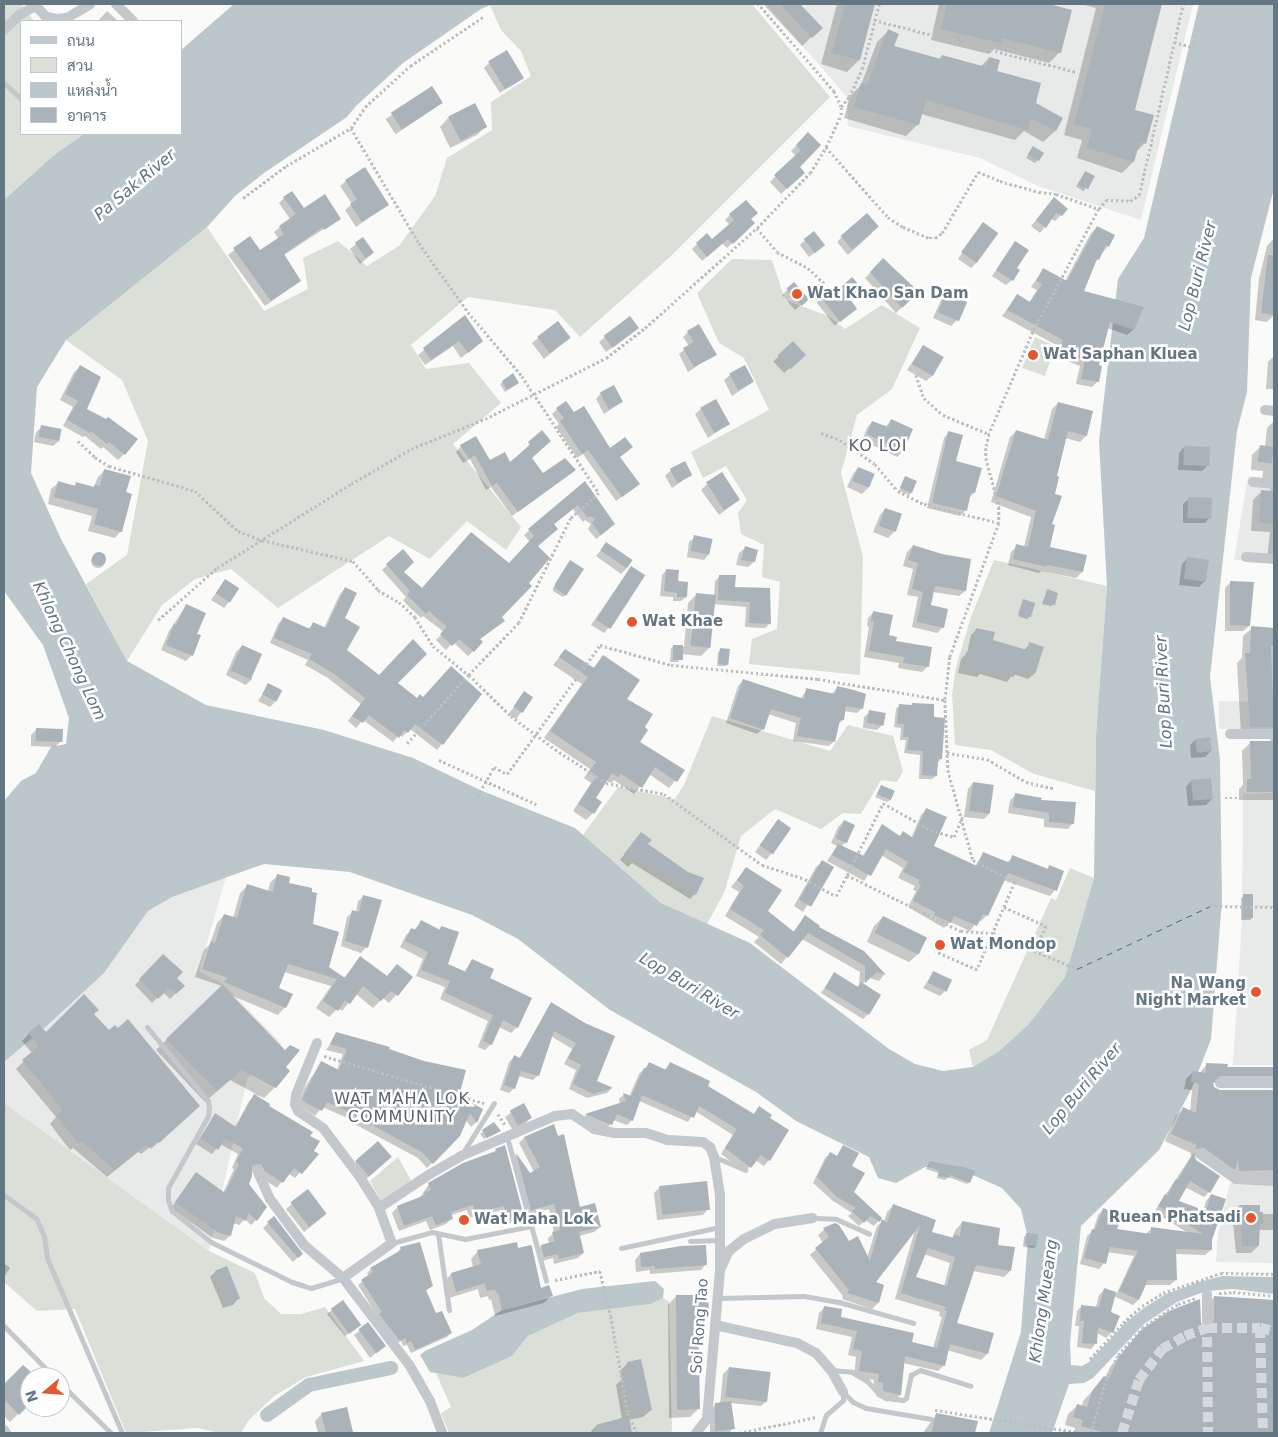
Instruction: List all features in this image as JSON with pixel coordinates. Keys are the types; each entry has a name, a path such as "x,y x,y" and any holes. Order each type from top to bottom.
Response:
{"street":[{"path":"4,30 19,15 34,5 44,16 56,20 67,18 90,4"},
{"path":"116,4 132,20"},
{"path":"1253,482 1274,484"},
{"path":"1246,557 1274,559"},
{"path":"1230,734 1274,734"},
{"path":"315,1048 296,1095 295,1104 298,1111 323,1128 360,1177 379,1208 392,1244 343,1278"},
{"path":"1220,1083 1274,1083"},
{"path":"379,1208 461,1156 564,1113 572,1114 594,1129 615,1133 646,1133 667,1140 704,1142 710,1147 714,1157 720,1194 720,1270"},
{"path":"1200,1154 1236,1179 1274,1181"},
{"path":"257,1170 270,1199 304,1245 343,1278 410,1366 430,1401 442,1433"},
{"name":"Soi Rong Tao","path":"696,1433 708,1420 720,1270 729,1251 744,1239 775,1224 813,1218"},
{"path":"1207,1294 1207,1320"},
{"path":"715,1325 797,1343 816,1352 831,1370 843,1392"}],"lane":[{"path":"4,83 20,98"},
{"path":"147,1027 208,1101 209,1108 208,1116 168,1188 168,1200 172,1211 211,1242 292,1282 310,1288 343,1278"},
{"path":"461,1156 493,1104"},
{"path":"510,1136 546,1281"},
{"path":"714,1157 744,1170"},
{"path":"4,1195 36,1218 44,1236 47,1258 122,1433"},
{"path":"813,1218 836,1219 869,1234"},
{"path":"392,1244 432,1232 465,1239 531,1226"},
{"path":"621,1248 720,1227"},
{"path":"438,1234 449,1310"},
{"path":"690,1241 720,1240"},
{"path":"717,1298 767,1295 804,1296 839,1302 913,1323"},
{"path":"4,1326 44,1367"},
{"path":"831,1370 852,1372 867,1381 880,1395 886,1398 903,1400 906,1398 911,1376 920,1370 971,1386"},
{"path":"70,1392 111,1433"},
{"path":"843,1392 853,1402 866,1408 932,1419"},
{"path":"820,1433 826,1415 843,1400 843,1392"}],"path":[{"path":"158,620 217,568 411,449 485,419 534,396 606,358 645,328 757,228 810,173 826,148 840,115 841,107 834,92 758,4"},
{"path":"841,107 849,98 862,69 879,4"},
{"path":"936,952 977,970 1015,882 973,860 962,817 951,786 947,753 945,700 950,658 999,523 999,507 986,458 989,434 1033,332 1099,209 1106,200 1130,201 1139,195 1183,4"},
{"path":"244,198 286,166 350,128 365,107 410,66 483,17"},
{"path":"874,20 1077,72"},
{"path":"1174,42 1193,47 1196,32"},
{"path":"350,128 418,244 468,312 522,376 600,493 572,518 519,623 469,674 407,744"},
{"path":"826,148 888,217 903,227 929,238 935,238 942,233 978,172 1000,181 1038,192 1056,194 1099,209"},
{"path":"757,228 777,252 808,268 825,284"},
{"path":"916,375 924,398 943,415 989,434"},
{"path":"821,433 840,440 875,464 898,491 924,504 999,523"},
{"path":"78,441 95,457 109,466 195,491 238,531 262,540 353,561 378,590 400,602 415,617 433,646 469,674 511,716 606,783 664,794 762,866 805,879 836,896 883,804 931,830 954,837 962,817"},
{"path":"475,801 494,767 507,774 537,735 600,645 671,665 818,679 945,700"},
{"path":"947,753 987,760 1026,782 1053,788"},
{"path":"439,760 536,804"},
{"path":"1225,798 1274,798"},
{"path":"847,875 961,931 993,933 1077,969"},
{"path":"1210,906 1274,906"},
{"path":"1004,907 1046,926 1035,952"},
{"path":"315,1048 493,1104 510,1136"},
{"path":"546,1281 600,1271 611,1316 628,1413 637,1433"},
{"path":"1090,1359 1142,1306 1163,1293 1207,1278 1242,1272 1274,1274"},
{"path":"1091,1433 1104,1385 1118,1355 1142,1328 1178,1304 1207,1294 1233,1292 1274,1296"},
{"path":"989,1419 1083,1433"}],"shaded area":[{"path":"766,4 1193,4 1141,220 1038,186 980,158 848,126 847,97"},
{"path":"1248,476 1274,480 1274,563 1234,560"},
{"path":"1219,701 1274,702 1274,730 1219,729"},
{"name":"Na Wang Night Market","path":"1274,793 1274,1065 1233,1065 1242,919 1243,794"},
{"path":"226,877 199,971 223,984 282,1044 247,1079 209,1251 4,1103 4,1062 104,973 148,911 172,897"},
{"path":"1230,1183 1274,1186 1274,1263 1216,1262 1218,1235"}],"green space":[{"path":"4,4 21,4 33,20 20,20 20,135 83,135 54,155 4,200"},
{"path":"752,4 830,97 670,257 580,337 555,310 468,297 411,345 426,369 469,363 501,403 453,444 521,527 506,550 467,521 430,559 389,536 278,608 231,569 195,579 162,605 127,661 86,584 127,555 148,441 122,380 66,340 207,227 264,311 308,289 303,258 338,241 367,266 399,246 435,196 447,158 492,130 491,102 531,76 521,51 501,30 490,5"},
{"path":"732,259 772,260 785,300 828,316 845,329 882,305 920,328 892,389 857,415 841,473 863,557 860,675 749,664 752,639 777,629 780,582 762,577 764,545 741,534 738,513 747,500 726,466 703,478 691,452 769,410 744,358 719,343 697,293"},
{"path":"1035,337 1055,346 1045,376 1022,368"},
{"path":"994,560 1107,586 1096,735 1095,791 1034,774 991,750 955,745 952,694 956,667 971,617"},
{"path":"712,716 830,751 848,725 893,736 903,771 897,782 881,780 861,814 843,813 821,829 775,809 741,836 724,893 707,924 661,903 583,835 618,787 675,799 684,785"},
{"path":"1070,868 1094,878 1065,977 1028,1025 999,1051 973,1067 969,1050 987,1040 1051,898 1056,900"},
{"path":"4,1103 209,1251 255,1273 264,1298 281,1314 301,1314 325,1307 364,1361 306,1377 274,1396 249,1420 241,1433 219,1433 198,1428 126,1433 75,1309 37,1311 4,1282"},
{"path":"398,1157 412,1182 382,1203 370,1181"},
{"path":"663,1298 669,1302 672,1431 668,1433 449,1433 441,1413 451,1407 436,1373 465,1378 512,1356 528,1336 578,1313 651,1304"}],"water":[{"path":"234,4 493,4 481,9 403,63 356,106 347,117 264,173 235,196 207,227 66,340 37,387 31,473 61,539 127,661 206,705 324,730 413,758 480,790 575,828 661,903 750,943 889,1049 915,1064 943,1071 973,1067 999,1051 1028,1025 1065,977 1094,878 1096,735 1107,586 1099,441 1118,279 1144,238 1199,4 1274,4 1274,188 1251,278 1247,392 1237,431 1210,677 1220,760 1222,900 1211,1039 1192,1088 1159,1150 1081,1226 1070,1343 1071,1365 1082,1366 1089,1362 1124,1324 1144,1308 1166,1294 1196,1283 1222,1276 1274,1277 1274,1294 1233,1289 1206,1291 1177,1302 1144,1324 1093,1378 1084,1383 1069,1384 1052,1433 989,1433 1021,1332 1028,1238 1021,1209 1002,1188 959,1169 925,1167 896,1183 878,1178 869,1157 796,1121 756,1092 610,1010 518,939 472,915 350,872 264,864 172,897 148,911 104,973 4,1062 4,801 21,781 36,773 51,747 66,744 69,718 43,645 4,591 4,200 54,155 83,135 182,135 182,49"},
{"path":"655,1281 664,1289 663,1298 651,1304 578,1313 528,1336 512,1356 464,1378 430,1372 420,1355 472,1330 502,1310 582,1289"}],"building":[{"path":"780,4 800,4 823,28 812,38"},
{"path":"845,4 875,4 860,60 832,53"},
{"path":"947,4 1049,4 1072,10 1061,53 1002,38 1001,43 941,29"},
{"path":"1105,4 1162,4 1135,110 1154,115 1146,144 1140,142 1134,162 1087,148 1092,129 1074,125"},
{"path":"888,29 899,34 894,46 941,59 942,55 986,67 989,57 1000,60 997,71 1041,83 1036,103 1063,118 1056,131 1031,118 1028,130 926,100 919,125 854,107 861,83 867,85"},
{"path":"507,50 524,78 505,90 488,61"},
{"path":"432,86 443,103 402,129 391,113"},
{"path":"475,103 487,127 461,141 448,117"},
{"path":"808,132 821,145 800,167 805,173 787,189 774,175 801,150 796,145"},
{"path":"1033,146 1044,153 1039,161 1028,154"},
{"path":"365,167 389,205 362,222 350,204 357,199 345,180"},
{"path":"1085,171 1095,176 1088,189 1078,184"},
{"path":"292,191 304,208 325,194 341,219 324,230 323,227 284,254 301,281 271,301 233,248 250,236 260,250 284,234 279,226 296,214 283,197"},
{"path":"1054,197 1068,209 1062,216 1056,213 1046,228 1036,220"},
{"path":"746,200 758,213 751,219 755,223 733,244 728,239 707,257 696,243 707,233 712,239 734,220 729,214"},
{"path":"867,213 879,227 852,250 841,236"},
{"path":"983,222 998,233 977,263 961,252"},
{"path":"1097,226 1115,235 1109,247 1106,245 1099,260 1097,259 1084,291 1144,307 1134,330 1110,322 1099,365 1102,366 1099,382 1081,379 1085,360 1059,350 1063,340 1007,310 1017,294 1030,302 1042,284 1036,281 1043,268 1067,281"},
{"path":"814,231 825,245 815,253 804,239"},
{"path":"363,237 374,253 366,258 355,243"},
{"path":"1015,241 1029,250 1017,268 1020,270 1013,281 996,270"},
{"path":"1268,255 1274,255 1274,315 1261,313"},
{"path":"883,258 919,292 902,308 870,272"},
{"path":"852,277 862,288 850,299 857,309 840,322 821,297 838,284 841,287"},
{"name":"Wat Khao San Dam","path":"794,282 809,299 802,306 786,289"},
{"path":"946,293 967,302 959,321 938,312"},
{"path":"465,315 483,341 468,353 459,341 431,360 423,348"},
{"path":"630,316 639,328 613,348 604,336"},
{"path":"558,321 571,338 550,353 537,337"},
{"path":"699,324 717,355 694,367 683,348 694,342 687,331"},
{"path":"793,341 806,355 791,369 778,355"},
{"path":"923,345 944,357 933,376 912,364"},
{"path":"80,365 101,377 87,409 106,419 108,417 138,439 125,455 91,431 90,433 67,420 78,401 65,394"},
{"path":"745,365 754,382 738,390 729,373"},
{"path":"513,373 519,383 507,390 502,381"},
{"path":"614,385 623,402 609,409 600,393"},
{"path":"716,399 730,424 714,433 700,408"},
{"path":"566,401 574,412 584,406 610,448 625,437 633,447 620,457 640,484 622,497 588,450 582,454 560,421 564,418 556,408"},
{"path":"1058,402 1093,411 1087,436 1068,431 1057,476 1059,477 1055,494 1062,496 1052,524 1055,525 1050,547 1087,555 1083,572 1047,565 1047,567 1013,559 1016,544 1028,547 1036,511 996,496 1016,430 1048,440"},
{"path":"891,419 913,429 903,452 867,434 872,421 888,427"},
{"path":"41,425 62,429 59,441 39,437"},
{"path":"542,430 551,441 532,458 543,473 565,458 576,470 518,512 497,483 492,486 475,455 469,459 460,445 476,436 490,460 505,452 510,462 530,445 528,442"},
{"path":"948,431 963,435 956,461 982,468 975,493 971,492 967,511 932,503"},
{"path":"1260,445 1274,447 1271,464 1258,462"},
{"path":"1184,446 1210,447 1209,466 1183,465"},
{"path":"685,461 692,475 677,483 670,469"},
{"path":"858,467 875,474 869,488 852,481"},
{"path":"104,469 131,476 126,492 132,494 122,532 94,524 98,509 54,497 58,481 75,486 76,482 94,487 95,485 100,486"},
{"path":"722,472 740,500 724,510 706,482"},
{"path":"905,476 917,481 912,493 900,488"},
{"path":"585,481 615,524 601,535 592,523 595,519 590,516 588,518 578,505 554,524 558,529 538,546 550,558 529,583 532,586 502,617 505,621 480,639 483,642 474,652 459,639 452,646 440,634 447,627 429,611 426,614 407,595 410,591 386,564 403,549 414,562 404,572 422,588 471,532 509,563 534,536 528,529"},
{"path":"1261,490 1274,491 1274,524 1259,522"},
{"path":"1188,497 1212,498 1211,519 1187,518"},
{"path":"885,508 902,514 896,532 879,526"},
{"path":"694,535 713,539 709,555 691,551"},
{"path":"606,542 633,560 627,568 600,550"},
{"path":"913,545 942,554 971,559 966,591 935,586 931,605 948,609 944,628 917,622 923,592 912,589 918,563 908,560"},
{"path":"745,546 758,550 755,562 741,560"},
{"path":"99,552 104,554 106,559 104,564 99,566 94,564 92,559 94,554"},
{"path":"1187,557 1209,560 1206,582 1184,579"},
{"path":"570,560 584,569 566,596 555,588 555,584"},
{"path":"631,566 645,575 610,629 596,620"},
{"path":"666,569 679,570 678,581 688,582 687,597 677,597 677,593 664,591"},
{"path":"719,575 736,575 735,587 770,588 771,624 749,623 750,602 718,600"},
{"path":"225,579 239,588 230,603 216,593"},
{"path":"1230,581 1254,582 1250,626 1230,625"},
{"path":"345,587 357,593 345,618 360,627 347,650 379,675 413,639 427,654 398,683 417,698 420,694 423,697 451,666 482,694 443,745 415,724 408,733 404,730 399,738 369,715 363,723 352,716 365,698 333,673 309,659 312,654 274,638 283,617 310,629 313,622 326,628"},
{"path":"1047,589 1058,593 1055,605 1044,601"},
{"path":"696,593 716,595 710,648 690,646"},
{"path":"1023,599 1035,603 1031,617 1018,613"},
{"path":"186,604 206,613 197,634 201,635 193,656 166,645 174,624 176,625"},
{"path":"873,611 893,615 889,635 897,637 896,641 932,647 929,667 903,663 904,657 869,651 874,621 871,621"},
{"path":"1251,626 1274,628 1274,646 1271,646 1274,727 1250,727 1245,653 1250,653"},
{"path":"976,628 995,632 993,640 1027,650 1029,642 1044,647 1035,674 1016,668 1014,677 985,669 984,672 963,668 966,652 971,653"},
{"path":"242,645 262,654 251,680 231,671"},
{"path":"673,645 683,645 683,660 673,660"},
{"path":"720,648 730,649 728,665 718,664"},
{"path":"565,649 594,668 603,655 640,680 627,699 653,714 645,727 648,730 640,742 685,770 677,782 655,767 642,788 621,774 618,777 612,773 596,798 602,802 594,814 578,804 597,776 590,771 596,762 550,731 588,677 559,657"},
{"path":"743,679 804,699 806,688 835,694 837,686 866,694 863,709 846,706 844,720 840,720 835,742 797,736 801,718 771,709 764,730 730,718"},
{"path":"268,683 282,690 276,702 262,695"},
{"path":"524,691 533,697 522,713 513,707"},
{"path":"912,703 934,704 934,717 945,718 942,759 938,759 937,776 922,775 923,751 907,750 909,737 903,737 904,724 897,724 899,704 912,705"},
{"path":"869,710 886,713 883,726 867,723"},
{"path":"36,728 63,729 63,742 36,741"},
{"path":"1210,737 1212,751 1197,753 1195,739"},
{"path":"1250,741 1274,741 1274,792 1247,792 1247,779 1251,779"},
{"path":"1211,778 1213,799 1193,801 1191,780"},
{"path":"973,782 994,785 990,814 969,811"},
{"path":"881,785 895,791 891,800 877,794"},
{"path":"1015,793 1042,798 1041,800 1076,802 1074,824 1049,822 1049,813 1013,807"},
{"path":"926,808 947,817 934,846 977,866 983,852 1010,863 1012,855 1048,869 1049,865 1064,871 1057,891 1008,873 988,916 983,914 977,926 954,916 951,923 934,915 935,912 913,901 921,885 918,883 920,880 903,872 908,862 886,849 871,876 832,855 838,844 864,856 882,824 900,836 903,831 913,838"},
{"path":"778,819 791,828 773,854 760,845"},
{"path":"844,820 855,825 847,843 836,838"},
{"path":"641,832 652,840 648,844 688,872 704,878 696,895 637,858 634,862 624,854"},
{"path":"822,860 834,867 811,907 799,900"},
{"path":"746,867 782,890 768,911 794,932 805,915 819,927 864,951 886,975 877,972 865,983 865,966 808,933 788,958 760,935 764,930 730,909 744,886 737,880"},
{"path":"277,874 290,877 289,883 312,888 312,892 317,893 313,924 339,932 329,967 345,978 360,956 387,976 397,964 413,977 398,996 391,991 381,1001 363,986 350,1004 345,1000 338,1011 323,1001 337,979 288,964 279,988 293,994 286,1008 224,982 228,978 202,969 211,941 215,943 224,914 237,918 247,884 273,892"},
{"path":"1243,894 1253,894 1253,918 1243,918"},
{"path":"363,895 382,900 368,948 345,941 352,910 359,912"},
{"path":"883,916 927,937 919,955 875,933"},
{"path":"421,920 440,930 441,926 459,932 448,964 466,972 472,959 494,969 490,978 532,998 518,1028 503,1020 492,1045 483,1041 493,1015 445,993 450,981 421,970 428,952 405,941 411,928 416,930"},
{"path":"163,954 183,972 177,978 185,986 176,994 169,988 158,999 139,979"},
{"path":"933,971 952,980 947,992 928,983"},
{"path":"834,972 858,987 861,982 881,995 869,1015 825,988"},
{"path":"222,985 285,1050 290,1045 300,1050 286,1067 290,1071 276,1088 242,1070 217,1091 166,1039"},
{"path":"84,994 99,1010 94,1014 109,1030 115,1025 118,1028 128,1019 200,1106 159,1143 157,1141 149,1148 146,1145 115,1170 81,1141 78,1143 56,1115 63,1110 22,1060 39,1046 28,1033 39,1024 46,1032"},
{"path":"551,1002 585,1023 615,1036 597,1081 613,1088 593,1094 573,1084 581,1065 568,1058 576,1043 554,1031 539,1076 521,1071 515,1089 504,1085 514,1055 520,1058"},
{"path":"336,1032 390,1047 389,1049 424,1061 466,1070 459,1096 483,1109 477,1123 470,1113 460,1136 433,1164 423,1153 354,1114 327,1102 322,1111 302,1100 321,1061 339,1070 347,1049 330,1044"},
{"path":"649,1062 666,1070 670,1062 710,1081 708,1086 754,1114 759,1106 772,1115 770,1118 789,1130 770,1161 761,1155 751,1168 725,1148 737,1129 699,1106 694,1118 642,1095 633,1121 617,1114 612,1125 585,1114 626,1101 623,1093 631,1096 644,1068 646,1069"},
{"path":"1206,1063 1228,1064 1227,1067 1274,1067 1274,1076 1220,1076 1213,1083 1214,1087 1220,1090 1274,1090 1274,1170 1239,1171 1238,1159 1235,1170 1204,1148 1195,1149 1197,1145 1171,1134 1183,1107 1196,1113 1199,1084 1191,1082 1192,1071 1206,1073"},
{"path":"254,1094 270,1104 269,1106 313,1132 310,1136 320,1141 314,1151 319,1154 302,1174 294,1168 283,1183 265,1171 261,1164 252,1166 252,1176 249,1184 267,1207 257,1221 249,1213 246,1221 236,1216 231,1236 219,1233 175,1202 196,1172 225,1193 239,1164 236,1162 243,1148 225,1139 218,1150 201,1138 215,1113 236,1127"},
{"path":"524,1103 532,1118 518,1126 510,1111"},
{"path":"494,1122 501,1131 487,1138 482,1130"},
{"path":"554,1124 558,1136 564,1134 580,1207 595,1203 601,1227 579,1232 584,1253 559,1259 558,1254 544,1257 541,1245 555,1241 552,1232 560,1230 554,1204 531,1210 516,1153 530,1173 540,1167 524,1137"},
{"path":"378,1141 392,1157 369,1177 355,1161"},
{"path":"505,1145 524,1217 507,1219 504,1206 475,1213 473,1205 451,1212 453,1219 436,1225 432,1216 404,1226 397,1206 425,1195 424,1192 431,1190 428,1183 463,1163 496,1151 495,1149"},
{"path":"843,1145 859,1153 852,1166 865,1173 854,1192 882,1218 880,1222 870,1216 864,1223 852,1211 856,1208 837,1197 817,1177 830,1152 837,1156"},
{"path":"1194,1152 1196,1160 1220,1176 1210,1193 1190,1181 1179,1201 1206,1211 1211,1194 1226,1199 1212,1240 1212,1250 1176,1249 1177,1280 1148,1280 1139,1300 1119,1291 1138,1251 1110,1247 1106,1264 1084,1258 1092,1229 1095,1230 1103,1208 1122,1215 1117,1229 1151,1234 1151,1227 1203,1234 1158,1206 1165,1194 1167,1196 1176,1179 1178,1180"},
{"path":"929,1161 961,1166 975,1171 970,1183 950,1175 949,1178 938,1176 939,1171 928,1166"},
{"path":"707,1181 710,1210 662,1215 659,1186"},
{"path":"308,1189 327,1214 309,1227 290,1202"},
{"path":"893,1204 936,1220 932,1232 954,1238 954,1235 960,1236 962,1221 1000,1228 998,1245 1015,1247 1011,1271 976,1265 957,1323 994,1333 988,1354 950,1344 945,1366 905,1356 901,1395 883,1391 883,1383 878,1382 879,1374 859,1371 862,1351 853,1349 857,1331 821,1323 824,1306 842,1309 841,1317 914,1333 912,1342 937,1348 947,1311 944,1310 946,1307 901,1293 920,1225 876,1282 884,1285 879,1303 847,1293 849,1290 815,1248 829,1237 823,1228 835,1223 839,1225 849,1241 858,1236 870,1261 882,1219 887,1223","holes":["928,1248 955,1257 947,1286 916,1277"]},
{"name":"Ruean Phatsadi","path":"1239,1205 1260,1205 1260,1212 1263,1212 1263,1224 1260,1224 1259,1246 1242,1246"},
{"path":"274,1216 303,1254 298,1258 267,1222"},
{"path":"1026,1233 1038,1234 1037,1246 1025,1245"},
{"path":"420,1242 433,1286 426,1290 436,1313 442,1311 452,1333 415,1350 411,1341 407,1343 405,1338 400,1341 379,1314 382,1312 361,1280 373,1272 370,1268 401,1250 400,1247"},
{"path":"517,1242 518,1248 531,1245 541,1288 549,1285 553,1296 502,1310 498,1293 496,1293 495,1289 487,1291 485,1283 456,1292 451,1273 481,1264 477,1250"},
{"path":"706,1245 707,1265 655,1269 655,1266 641,1267 640,1253 681,1246"},
{"path":"227,1266 240,1298 228,1303 215,1271"},
{"path":"1104,1288 1116,1292 1111,1312 1120,1316 1113,1333 1098,1327 1097,1344 1082,1343 1084,1321 1080,1321 1081,1305 1099,1307"},
{"path":"676,1295 708,1295 709,1311 698,1311 700,1409 677,1410"},
{"path":"1214,1296 1274,1300 1274,1433 1105,1433 1081,1426 1083,1420 1073,1417 1077,1404 1087,1407 1092,1391 1104,1376 1109,1378 1119,1357 1141,1330 1169,1311 1200,1299 1201,1323 1204,1326 1210,1326 1214,1320"},
{"path":"343,1300 361,1325 349,1334 331,1309"},
{"path":"368,1322 386,1346 376,1353 358,1329"},
{"path":"641,1359 652,1410 630,1414 623,1376 630,1375 627,1362"},
{"path":"729,1367 771,1372 767,1402 725,1397"},
{"path":"20,1368 19,1415 4,1399 4,1384"},
{"path":"731,1401 735,1429 715,1431 715,1403"},
{"path":"347,1407 353,1432 326,1433 321,1413"},
{"path":"936,1413 978,1421 975,1433 932,1432"},
{"path":"629,1416 632,1433 598,1433 596,1425"}],"waterway":[{"path":"267,1415 309,1385 391,1368"}],"ferry route":[{"path":"1077,969 1210,906"}],"tunnel":[{"path":"1207,1322 1208,1433"},
{"path":"1122,1433 1139,1380 1162,1349 1185,1336 1207,1328 1260,1328 1274,1331"},
{"path":"1260,1328 1263,1433"}],"place":[{"name":"Wat Khao San Dam","path":"797,294"},
{"name":"Wat Saphan Kluea","path":"1033,355"},
{"name":"Wat Khae","path":"632,622"},
{"name":"Wat Mondop","path":"940,945"},
{"name":"Na Wang Night Market","path":"1256,992"},
{"name":"Ruean Phatsadi","path":"1251,1218"},
{"name":"Wat Maha Lok","path":"464,1220"}],"district":[{"name":"KO LOI","path":"878,446"},
{"name":"WAT MAHA LOK COMMUNITY","path":"402,1108"}],"water label":[{"name":"Pa Sak River","path":"135,185"},
{"name":"Lop Buri River","path":"1198,276"},
{"name":"Khlong Chong Lom","path":"69,651"},
{"name":"Lop Buri River","path":"1164,692"},
{"name":"Lop Buri River","path":"689,986"},
{"name":"Lop Buri River","path":"1082,1089"},
{"name":"Khlong Mueang","path":"1044,1301"}]}
